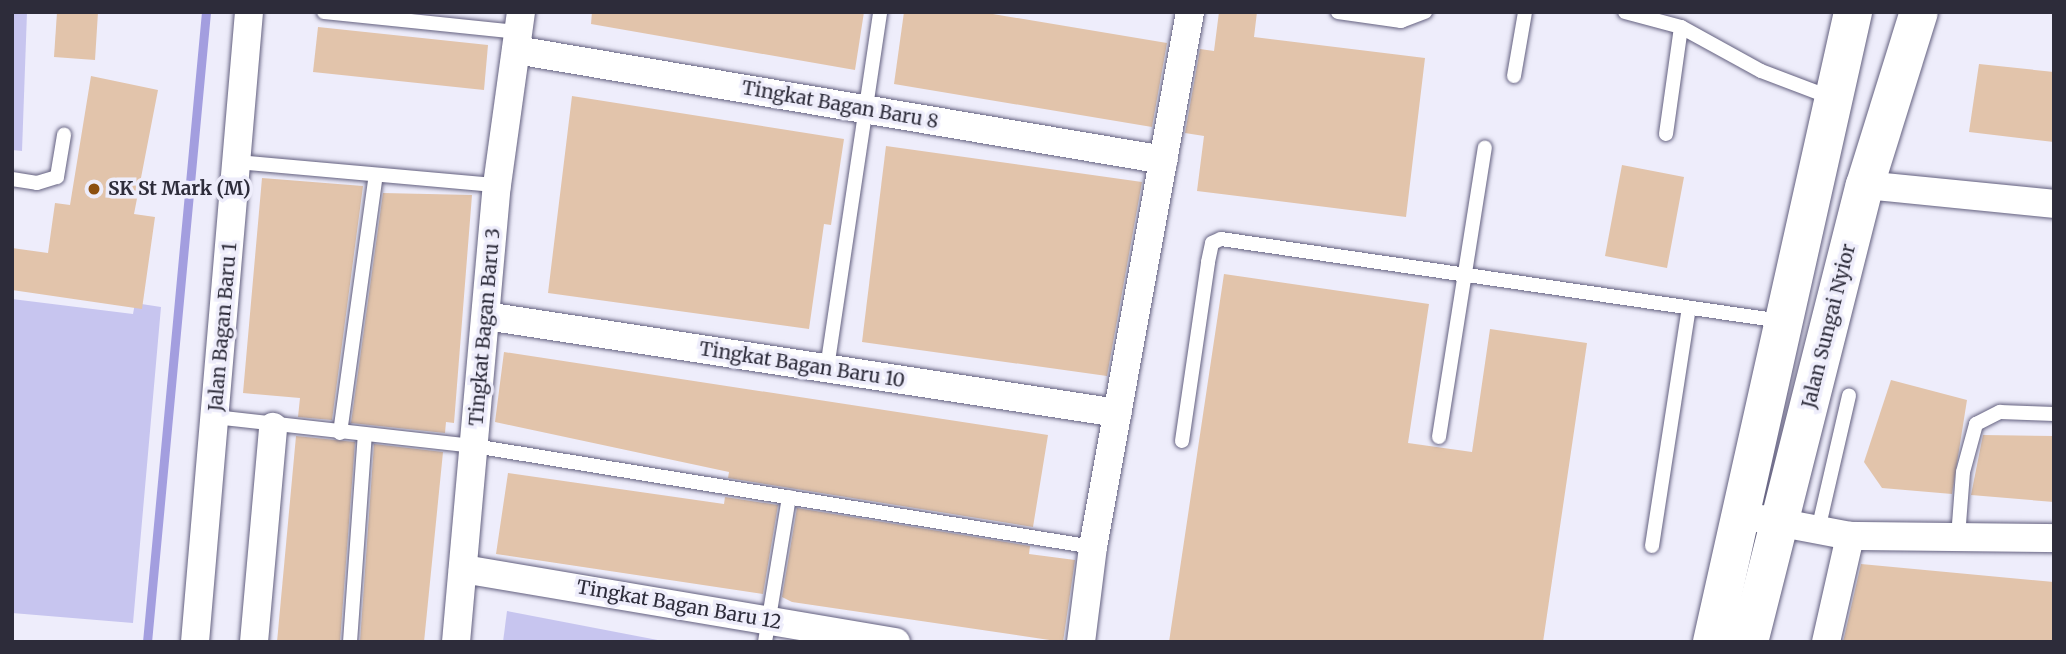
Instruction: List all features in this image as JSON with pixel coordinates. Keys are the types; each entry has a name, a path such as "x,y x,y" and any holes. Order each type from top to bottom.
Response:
{"main road":[{"path":"1712,642 1853,12"},
{"name":"Jalan Sungai Nyior","path":"1749,642 1865,185 1919,12"}],"street":[{"name":"Jalan Bagan Baru 1","path":"195,642 249,12"},
{"path":"1081,642 1093,547 1190,12"},
{"name":"Tingkat Bagan Baru 8","path":"519,32 864,109 1164,160"},
{"name":"Tingkat Bagan Baru 3","path":"456,642 497,185 519,32"},
{"path":"1865,185 2053,202"},
{"name":"Tingkat Bagan Baru 10","path":"485,316 1118,413"},
{"path":"254,642 273,426"},
{"path":"1740,515 1850,536 2054,538"},
{"path":"1826,642 1850,536"},
{"name":"Tingkat Bagan Baru 12","path":"463,569 766,631 895,642"}],"lane":[{"path":"324,12 519,32"},
{"path":"827,369 880,12"},
{"path":"1338,12 1401,21 1425,12"},
{"path":"1514,76 1525,12"},
{"path":"1625,12 1681,26 1761,71 1832,98"},
{"path":"1665,134 1681,26"},
{"path":"12,179 37,183 57,177 64,135"},
{"path":"1439,437 1485,148"},
{"path":"237,162 497,185"},
{"path":"340,433 376,175"},
{"path":"1182,441 1212,243 1221,239 1782,321"},
{"path":"1652,547 1689,308"},
{"path":"1818,530 1849,396"},
{"path":"1958,537 1963,472 1976,424 2000,412 2054,414"},
{"path":"215,417 273,426 474,446 1093,547"},
{"path":"350,642 365,435"},
{"path":"766,631 789,497"}],"shaded area":[{"path":"12,12 27,12 22,151 12,150"},
{"path":"12,299 133,314 135,303 161,307 133,623 12,613"},
{"path":"507,611 668,642 503,642"}],"building":[{"path":"57,12 98,12 95,60 54,57"},
{"path":"592,12 864,12 855,70 591,24"},
{"path":"904,12 981,12 1167,43 1152,127 894,84"},
{"path":"1219,12 1257,12 1254,37 1425,58 1406,217 1197,191 1204,136 1185,133 1200,49 1214,51"},
{"path":"318,27 488,45 484,90 313,72"},
{"path":"1979,64 2054,72 2054,142 1969,132"},
{"path":"91,76 158,90 134,214 155,217 142,309 12,290 12,248 48,253 55,203 70,205"},
{"path":"572,96 844,139 831,225 824,224 809,329 548,293"},
{"path":"886,146 1142,182 1107,376 862,342"},
{"path":"1622,165 1684,177 1667,268 1605,256"},
{"path":"262,178 363,186 332,420 298,417 300,398 243,393"},
{"path":"383,193 472,195 454,423 446,422 445,433 351,423"},
{"path":"1224,274 1429,304 1408,443 1472,452 1490,329 1587,343 1543,642 1169,642"},
{"path":"504,352 1048,435 1033,527 728,478 729,472 495,422"},
{"path":"1891,380 1967,400 1952,494 1882,488 1864,462"},
{"path":"1983,435 2054,436 2054,502 1971,495"},
{"path":"296,436 355,442 340,642 277,642"},
{"path":"374,444 443,452 424,642 360,642"},
{"path":"508,473 724,504 725,497 778,505 763,594 496,554"},
{"path":"797,508 1030,546 1029,554 1075,560 1063,642 792,602 782,597"},
{"path":"1861,564 2054,582 2054,642 1843,642"}],"waterway":[{"path":"147,642 206,12"}],"place":[{"name":"SK St Mark (M)","path":"94,189"}]}
